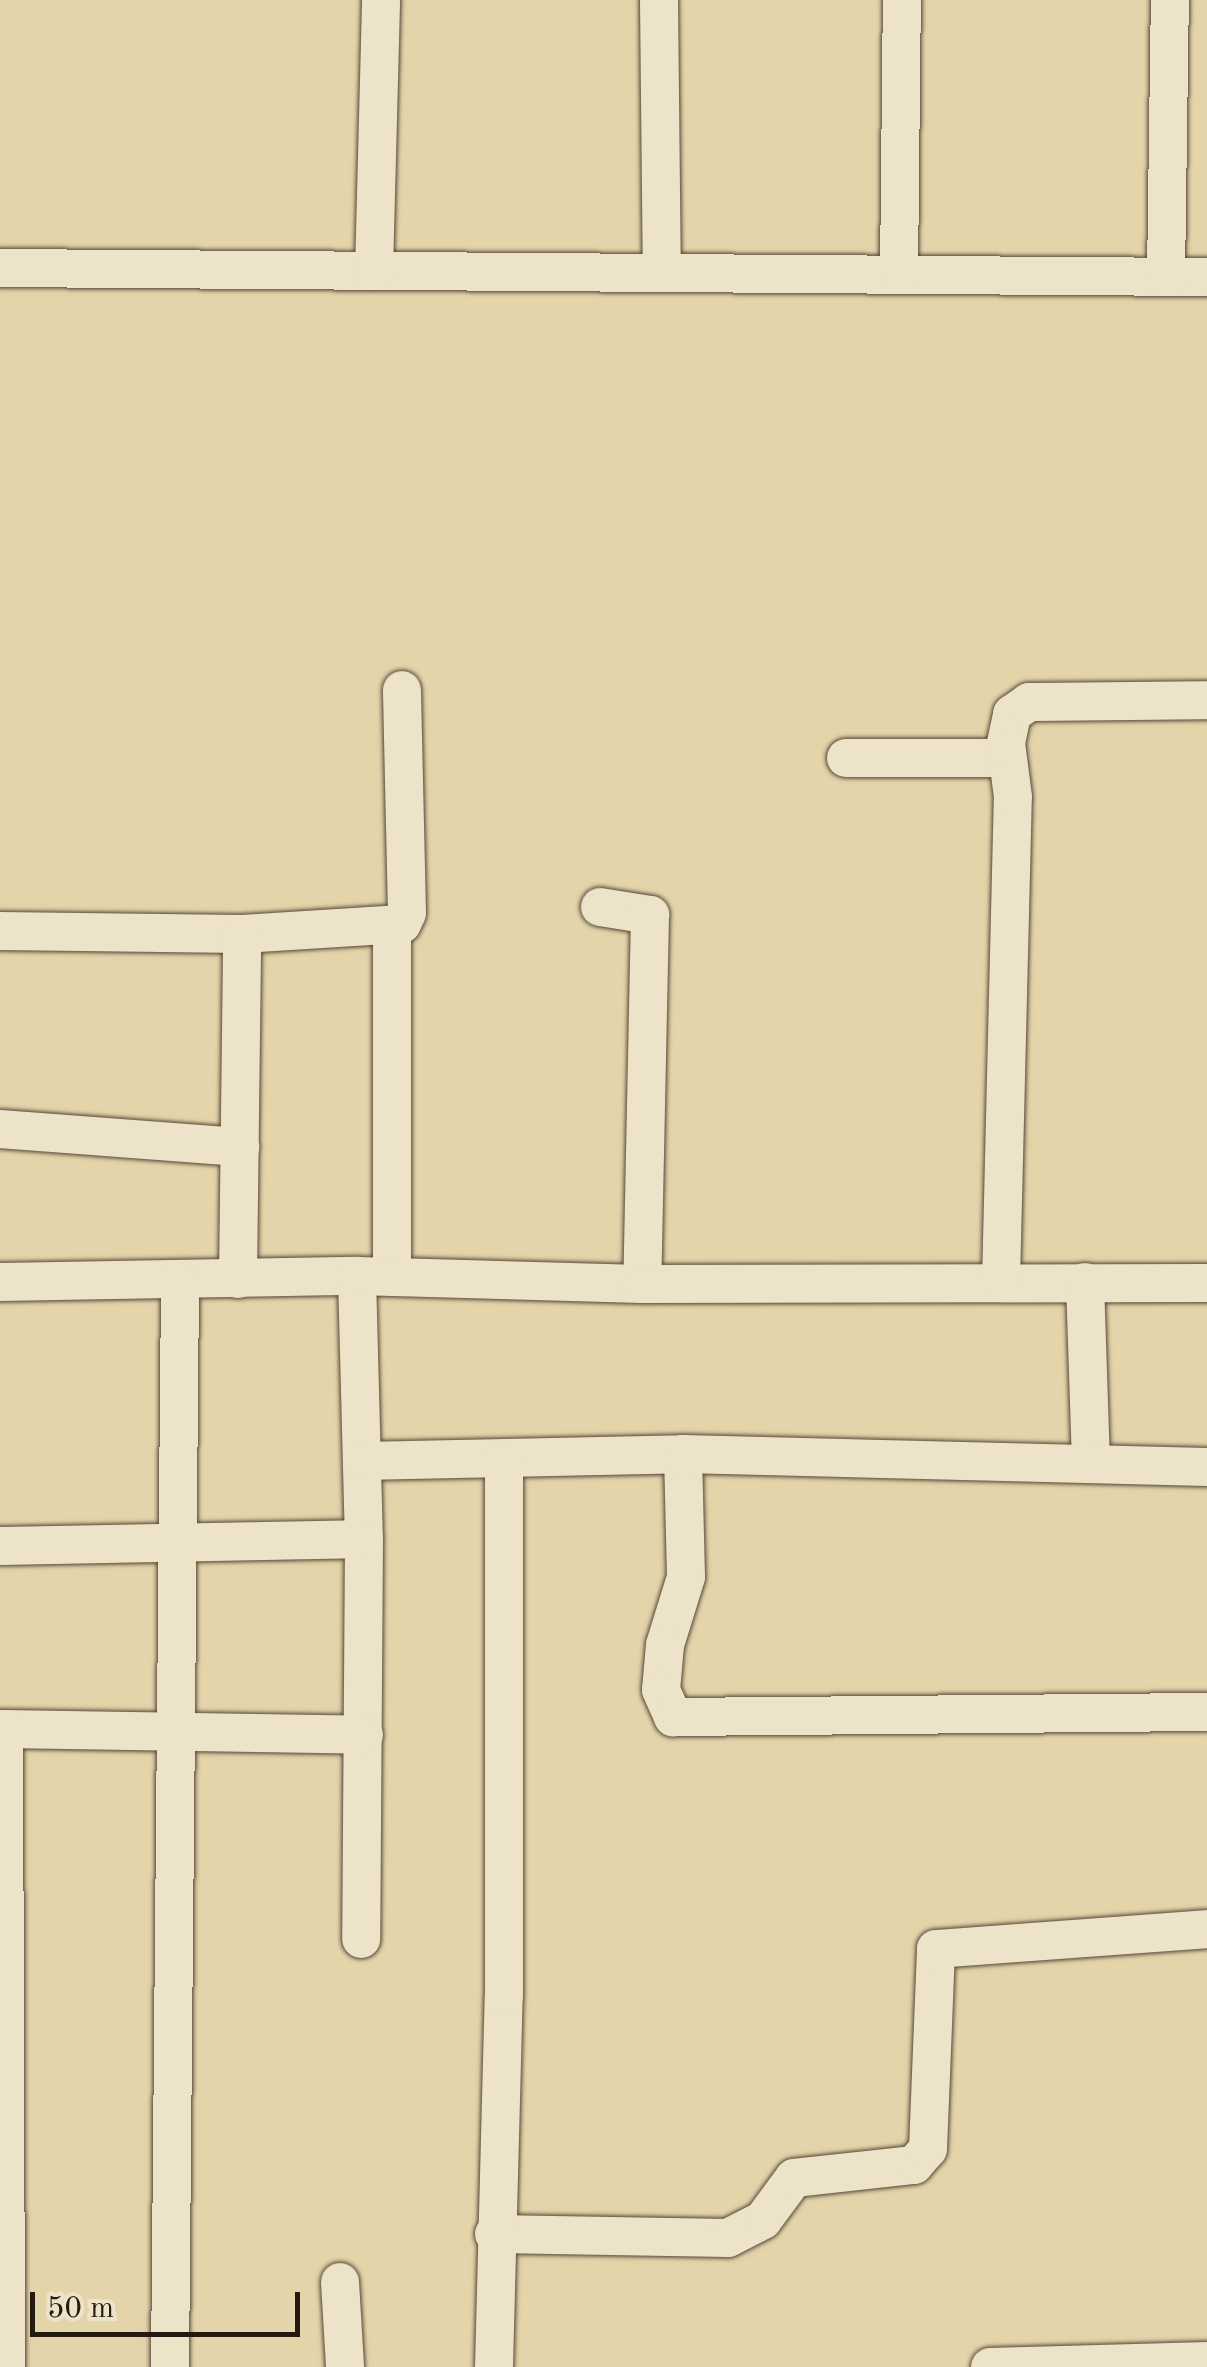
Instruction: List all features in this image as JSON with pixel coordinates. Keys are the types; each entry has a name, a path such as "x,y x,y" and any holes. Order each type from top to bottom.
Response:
{"street":[{"path":"374,271 381,0"},
{"path":"659,0 662,271"},
{"path":"899,274 902,0"},
{"path":"1166,277 1170,0"},
{"path":"0,268 1207,277"},
{"path":"0,931 242,934 392,928 407,914 402,690"},
{"path":"1001,1282 1013,797 1007,758 1012,714 1023,702 1207,700"},
{"path":"846,758 1007,758"},
{"path":"600,908 650,915 642,1284"},
{"path":"361,1939 362,1461 392,928"},
{"path":"238,1279 242,934"},
{"path":"0,1129 240,1147"},
{"path":"0,1282 374,1277 642,1284 1207,1284"},
{"path":"170,2367 180,1280"},
{"path":"1085,1282 1092,1464"},
{"path":"362,1461 684,1454 1207,1467"},
{"path":"684,1454 686,1577 665,1645 661,1690 672,1717 1207,1712"},
{"path":"494,2367 494,2234 504,1996 504,1460"},
{"path":"0,1546 364,1539"},
{"path":"6,2367 2,1729 364,1735"},
{"path":"494,2234 728,2238 763,2220 794,2178 914,2165 928,2149 936,1949 1207,1929"},
{"path":"340,2282 345,2367"},
{"path":"990,2367 1207,2361"}]}
